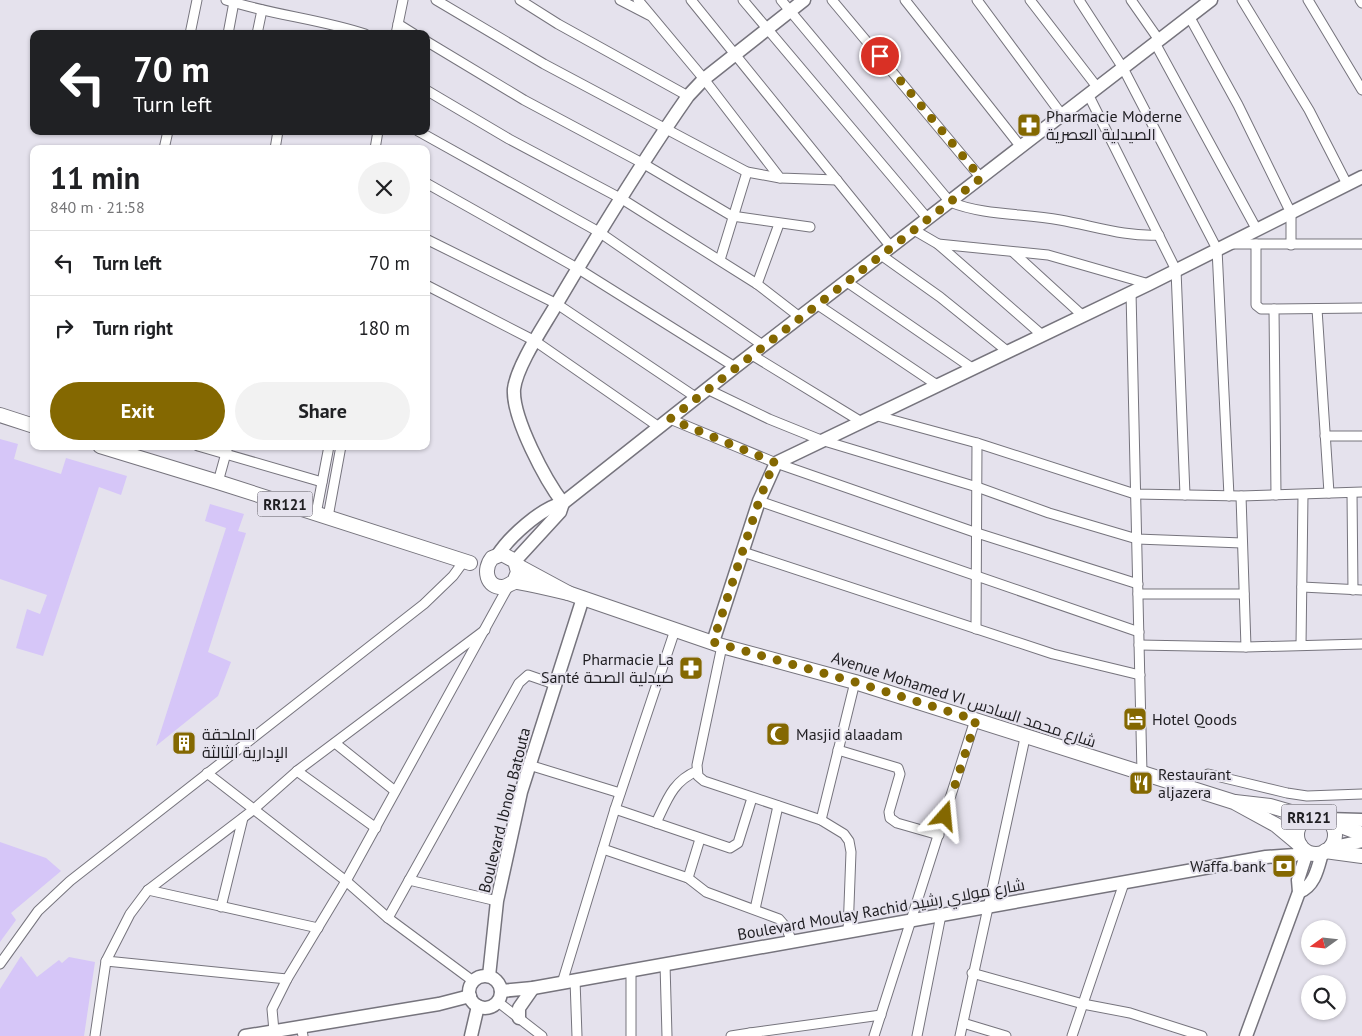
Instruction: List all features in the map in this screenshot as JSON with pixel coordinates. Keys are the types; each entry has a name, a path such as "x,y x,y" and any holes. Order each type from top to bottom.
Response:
{"main road":[{"path":"0,415 30,425"},
{"name":"Avenue Mohamed VI شارع محمد السادس","path":"115,450 467,562 496,586 511,584 568,593 718,644 855,682 976,720 1025,738 1234,802 1270,806 1308,817"},
{"name":"Avenue Mohamed VI شارع محمد السادس","path":"467,562 507,555 516,564 568,593"},
{"path":"489,579 486,569 494,557"},
{"path":"511,584 517,577 516,564"},
{"name":"Avenue Mohamed VI شارع محمد السادس","path":"1234,802 1276,825 1300,844"},
{"name":"RR121","path":"1362,834 1318,816 1308,817 1300,824 1300,844 1326,851 1362,856"},
{"name":"RR121","path":"1326,851 1335,835 1329,821"}],"street":[{"path":"191,30 197,0"},
{"path":"436,0 544,64 747,172 780,178 837,180"},
{"path":"520,0 558,24 688,96"},
{"path":"620,0 653,17"},
{"path":"638,0 704,79 780,178"},
{"path":"692,0 837,180 886,251 1008,351"},
{"path":"743,0 928,219"},
{"path":"780,0 950,202 977,211 1060,220 1137,236 1159,235"},
{"path":"563,503 542,469 520,420 515,399 517,377 534,341 599,232 622,199 665,128 688,96 704,79 804,0"},
{"path":"832,0 981,178"},
{"path":"905,0 1021,147"},
{"path":"977,0 1062,115"},
{"path":"1030,0 1093,91 1176,270 1185,495"},
{"path":"1078,0 1123,68 1222,246 1229,496"},
{"path":"1131,0 1157,42 1257,230"},
{"path":"494,557 519,531 550,508 563,503 709,390 735,367 818,305 1211,0"},
{"path":"1242,0 1309,110 1347,184"},
{"path":"1308,0 1362,90"},
{"path":"1360,0 1362,4"},
{"path":"228,30 230,1 342,30"},
{"path":"397,30 400,1"},
{"path":"258,30 262,10"},
{"path":"1189,16 1238,105 1292,213 1291,245"},
{"path":"398,24 408,30"},
{"path":"430,43 524,100 644,164 732,216 810,227"},
{"path":"430,92 508,138 622,199 757,284 801,318"},
{"path":"425,135 599,232 764,346"},
{"path":"720,260 747,172"},
{"path":"848,932 851,852 849,841 844,834 821,820 704,781 698,776 696,765 718,644 743,552 771,470 776,463 821,440 1149,284 1362,177"},
{"path":"430,185 577,268 735,367"},
{"path":"757,284 779,224"},
{"path":"914,230 938,244 1042,334"},
{"path":"430,241 557,304 697,398"},
{"path":"938,244 1059,257 1149,284"},
{"path":"1222,246 1256,244 1362,244"},
{"path":"1256,244 1256,305 1261,309 1362,308"},
{"path":"1014,253 1082,315"},
{"path":"847,282 972,368"},
{"path":"430,287 534,341 659,428"},
{"path":"1131,292 1142,773"},
{"path":"818,305 937,384"},
{"path":"1274,309 1276,495"},
{"path":"1317,309 1329,493"},
{"path":"752,355 860,421"},
{"path":"709,390 769,419 821,440 977,487 1049,513 1137,539 1242,543"},
{"path":"874,414 977,443 1135,494 1241,496 1362,492"},
{"path":"670,419 776,463 1138,589 1244,594"},
{"path":"1325,436 1362,436"},
{"path":"976,629 977,443"},
{"path":"218,482 228,450 322,482"},
{"path":"322,515 322,482 327,450"},
{"path":"322,515 340,450"},
{"path":"1302,587 1358,590 1352,493"},
{"path":"1301,646 1303,495"},
{"path":"1241,496 1246,646"},
{"path":"759,501 1139,632"},
{"path":"516,564 560,512 563,503"},
{"path":"743,552 1053,654 1140,675"},
{"path":"0,964 38,911 64,887 207,772 424,604 467,562"},
{"path":"489,579 496,607"},
{"path":"274,1031 272,1009 287,980 376,828 496,607 511,584"},
{"name":"Boulevard Ibnou Batouta","path":"489,976 497,901 530,766 554,684 583,598"},
{"path":"94,1036 106,961 130,914 148,890 244,818 297,772 485,630"},
{"path":"578,1036 569,981 615,809 675,630"},
{"path":"1139,645 1301,646 1362,644"},
{"path":"388,918 519,684 528,675 554,684"},
{"path":"821,820 855,682"},
{"path":"874,1036 976,720"},
{"path":"960,1036 972,973 1025,738"},
{"path":"335,743 395,791"},
{"path":"838,750 898,768 900,774 889,812 890,818 897,823 938,834"},
{"path":"530,766 620,793"},
{"path":"656,823 672,790 683,778 697,771"},
{"path":"207,772 253,810 346,881 388,918 473,982"},
{"path":"297,772 376,828"},
{"path":"1208,774 1307,796 1362,794"},
{"path":"615,809 723,847 735,846 752,798"},
{"path":"755,909 778,806"},
{"path":"221,907 244,818"},
{"path":"1329,821 1362,820"},
{"path":"688,878 700,839"},
{"path":"1300,892 1307,888 1312,881 1326,851 1362,841"},
{"path":"1246,1036 1300,892 1300,844"},
{"name":"Boulevard Moulay Rachid شارع مولاي رشيد","path":"500,996 569,981 1266,857 1286,856 1300,844"},
{"name":"Boulevard Moulay Rachid شارع مولاي رشيد","path":"1266,857 1300,844"},
{"path":"603,849 688,878 706,892 755,909 784,923 792,942"},
{"path":"1286,856 1297,866 1299,875"},
{"path":"409,880 497,901"},
{"path":"1072,1036 1124,883"},
{"path":"148,890 318,928"},
{"path":"918,1036 941,915"},
{"path":"106,961 287,980"},
{"path":"665,964 667,1036"},
{"path":"631,970 631,1036"},
{"path":"972,973 1083,1004 1130,1013 1202,1036"},
{"path":"500,996 489,1008 478,1006 470,996 469,990 473,982 480,977 489,976 498,982 500,996 519,1018 542,1036"},
{"path":"519,1018 519,1008 533,988"},
{"path":"244,1036 274,1031 302,1031 439,1004 470,996"},
{"path":"471,1036 478,1006"},
{"path":"731,1036 880,1015"},
{"path":"963,1023 1006,1036"},
{"path":"750,1033 761,1036"}],"shaded area":[{"path":"0,439 18,444 14,459 61,474 66,458 127,476 121,495 99,487 43,656 16,648 27,609 40,614 47,595 0,579"},
{"path":"210,504 244,514 238,531 246,533 208,652 231,662 218,696 156,746 226,528 205,521"},
{"path":"0,842 46,858 61,871 11,913 16,920 0,942"},
{"path":"21,956 37,977 59,960 62,963 69,957 95,962 84,1036 0,1036 0,989"}],"place":[{"name":"Pharmacie Moderne الصيدلية العصرية","path":"1029,125"},
{"name":"Pharmacie La Santé صيدلية الصحة","path":"691,668"},
{"name":"Hotel Qoods","path":"1135,719"},
{"name":"Masjid alaadam","path":"778,734"},
{"name":"الملحقة الإدارية الثالثة","path":"184,743"},
{"name":"Restaurant aljazera","path":"1141,783"},
{"name":"Waffa bank","path":"1284,866"}],"route":[{"path":"880,56 981,178 670,419 776,463 771,470 759,501 713,642 855,682 976,720 945,816"}]}
